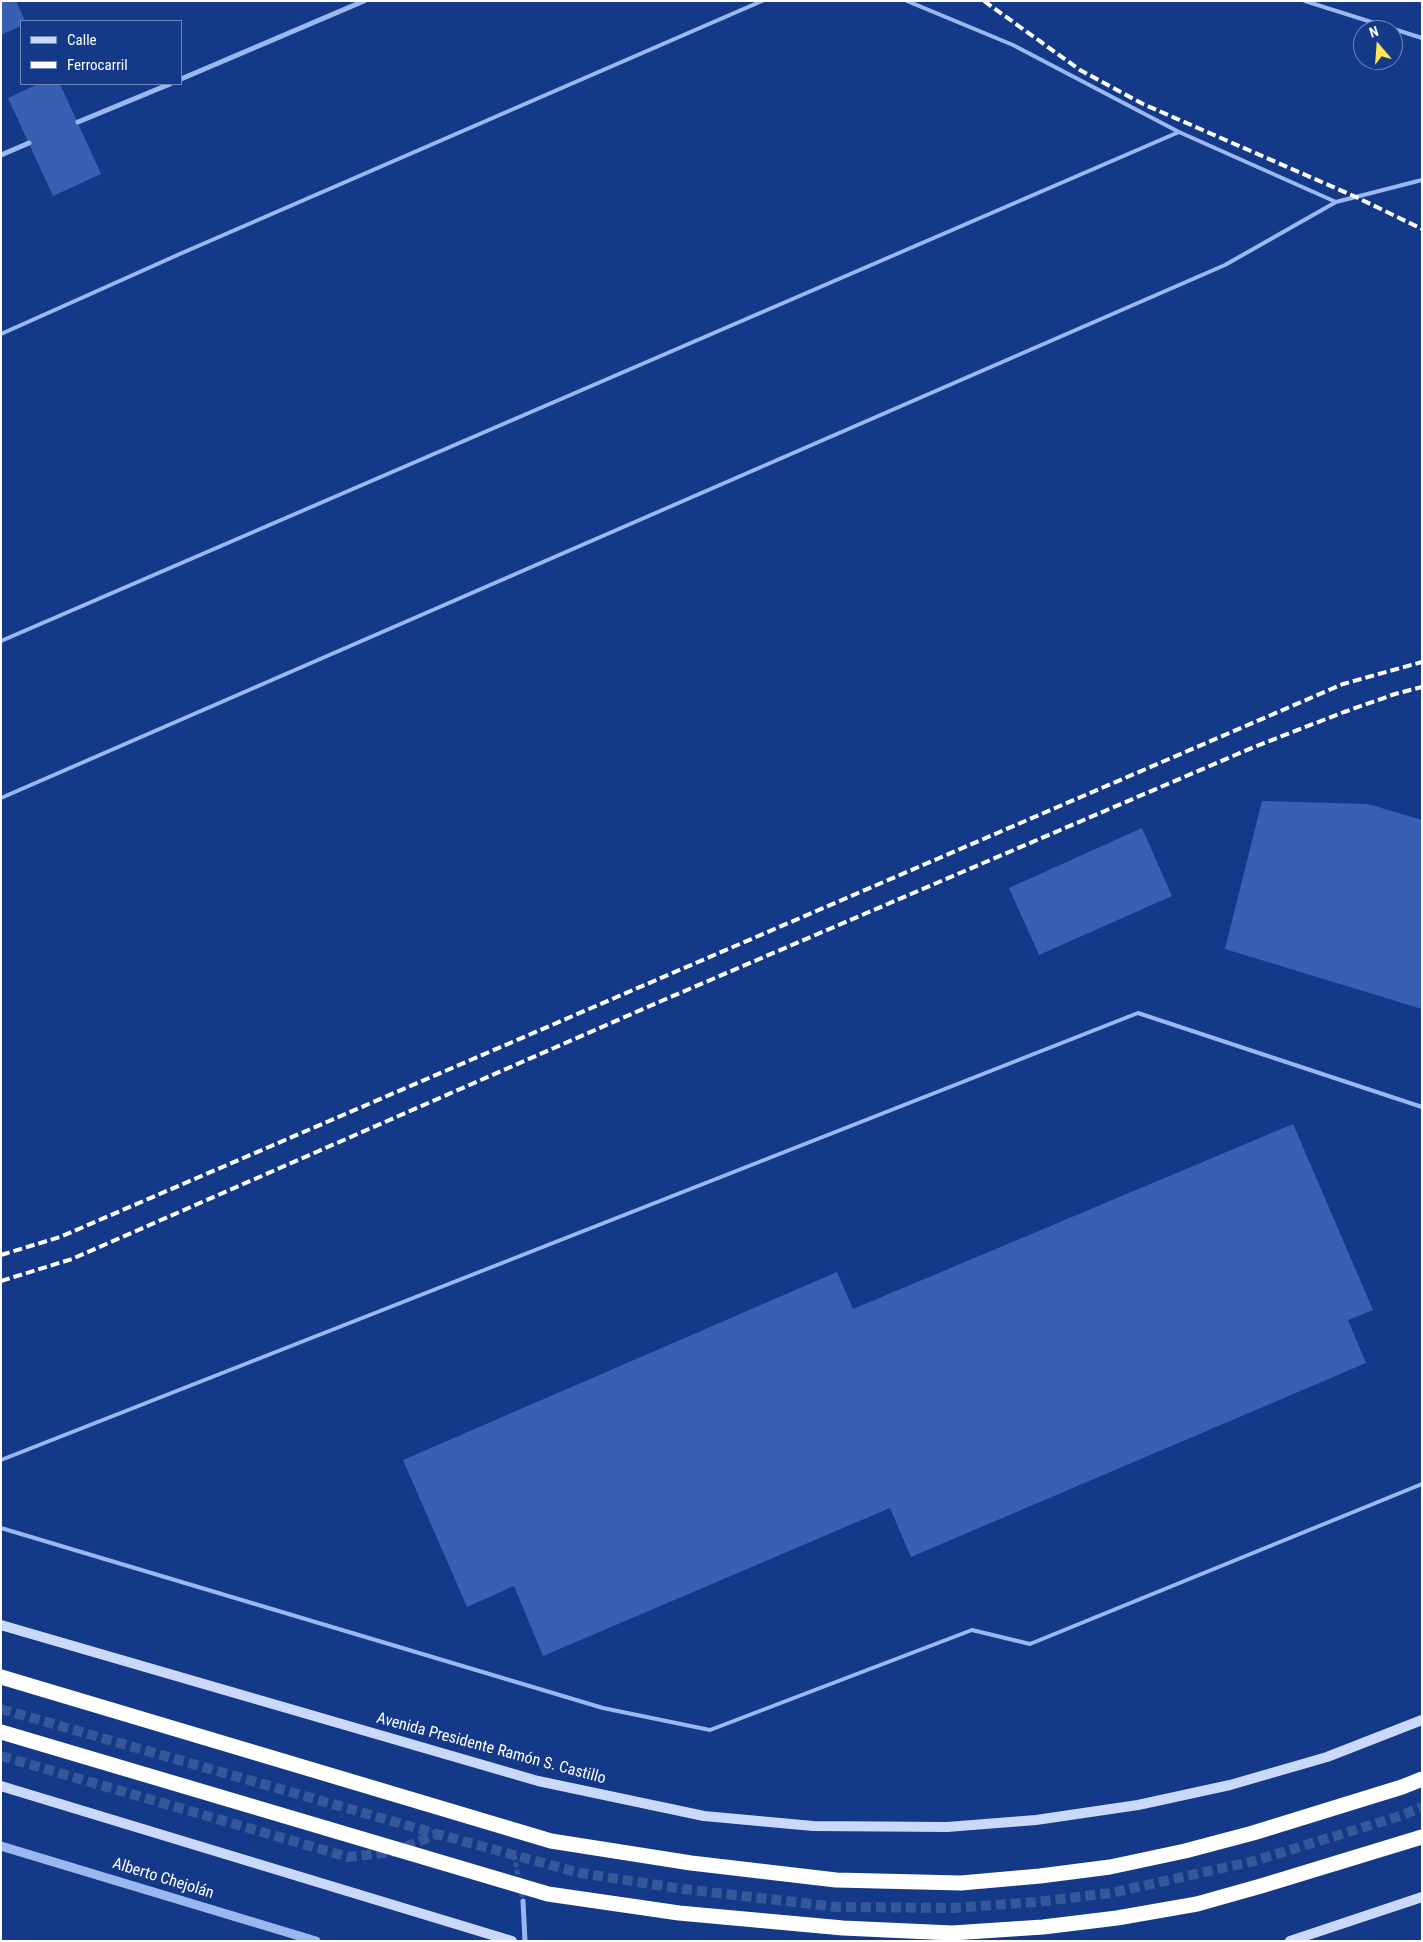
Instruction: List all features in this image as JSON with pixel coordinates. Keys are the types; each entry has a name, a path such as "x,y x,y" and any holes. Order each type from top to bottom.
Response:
{"highway":[{"path":"1,1677 552,1842 691,1863 836,1880 961,1883 1110,1867 1253,1834 1422,1779"},
{"path":"1,1732 548,1894 679,1913 843,1928 952,1933 1044,1928 1117,1918 1216,1899 1422,1837"}],"main road":[{"name":"Avenida Presidente Ramón S. Castillo","path":"1,1625 538,1781 704,1816 813,1826 947,1827 1036,1820 1138,1805 1230,1785 1327,1757 1422,1720"},
{"path":"1,1786 512,1941"},
{"path":"1290,1941 1422,1898"}],"street":[{"path":"182,79 364,1"},
{"path":"78,122 168,85"},
{"path":"1,155 29,143"},
{"name":"Alberto Chejolán","path":"1,1846 316,1941"},
{"path":"522,1901 525,1941"}],"lane":[{"path":"1,334 191,249 762,1"},
{"path":"907,1 1012,45 1179,132 1336,202"},
{"path":"1305,1 1422,38"},
{"path":"1,641 1179,132"},
{"path":"1,798 1225,265 1336,202 1422,180"},
{"path":"1,1460 1138,1012 1422,1107"},
{"path":"1,1528 603,1708 710,1730 972,1630 1030,1644 1422,1484"}],"building":[{"path":"1,1 16,1 25,20 20,20 20,26 1,35"},
{"path":"36,85 60,85 101,174 53,196 8,98"},
{"path":"1262,801 1368,804 1422,820 1422,1009 1225,949"},
{"path":"1142,828 1172,896 1039,955 1009,888"},
{"path":"1293,1124 1373,1310 1348,1320 1366,1363 911,1557 890,1508 543,1656 514,1586 467,1607 403,1460 837,1272 853,1309"}],"tunnel":[{"path":"1,1709 580,1873 683,1889 837,1907 952,1908 1036,1902 1111,1893 1254,1861 1400,1816 1422,1807"},
{"path":"1,1756 348,1857 393,1852 437,1834"},
{"path":"514,1855 523,1901"}],"railway":[{"path":"984,1 1080,70 1143,104 1356,197 1422,229"},
{"path":"1,1255 60,1237 1343,684 1422,662"},
{"path":"1,1281 72,1259 659,1002 1254,747 1344,712 1395,694 1422,687"}]}
